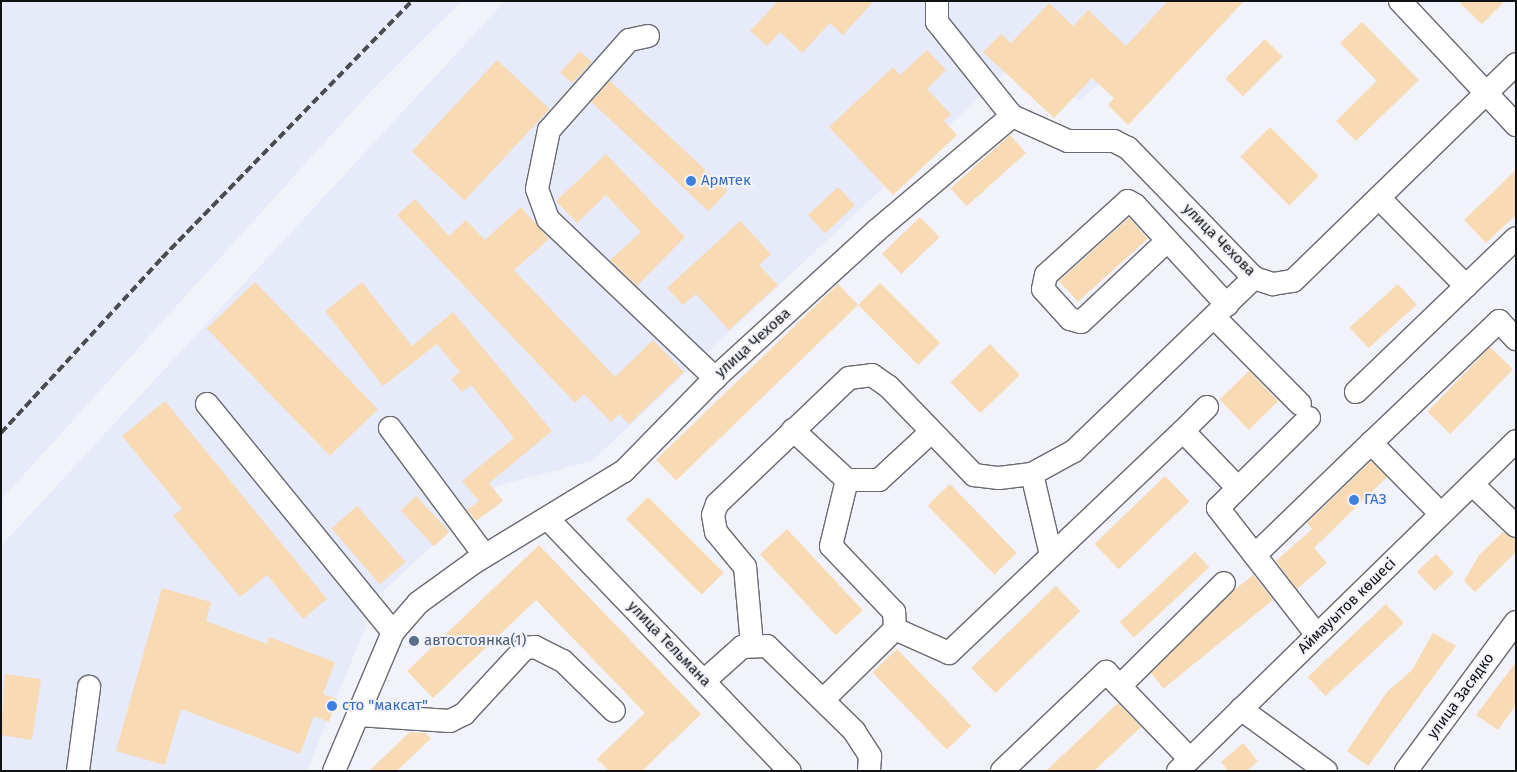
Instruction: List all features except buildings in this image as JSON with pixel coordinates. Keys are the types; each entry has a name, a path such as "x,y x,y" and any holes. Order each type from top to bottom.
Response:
{"street":[{"name":"улица Чехова","path":"937,1 937,22 1012,116 1068,141 1114,141 1128,148 1254,278 1273,284 1292,281 1516,64"},
{"path":"1400,1 1516,125"},
{"path":"648,36 630,40 549,130 538,189 548,219 715,378"},
{"name":"улица Чехова","path":"334,771 393,632 418,603 485,556 624,471 715,378 876,231 1012,116"},
{"path":"1378,198 1466,286"},
{"path":"1167,241 1081,322 1070,319 1043,289 1046,275 1125,201 1135,205 1167,241 1220,311 1305,411 1238,488 1218,508 1318,635"},
{"path":"1356,392 1516,238"},
{"path":"752,645 745,567 716,532 713,515 717,504 849,378 859,374 872,375 888,386 974,475 999,478 1032,474 1074,451 1254,278"},
{"path":"1255,555 1500,321 1511,325"},
{"path":"207,404 393,632"},
{"path":"895,629 949,653 1206,407"},
{"path":"390,428 485,556"},
{"path":"793,430 847,480 878,480 931,432"},
{"path":"1183,431 1238,488"},
{"name":"Аймауытов көшесі","path":"1184,765 1516,440"},
{"path":"1371,444 1441,514"},
{"path":"1032,474 1051,555"},
{"path":"823,700 895,629 894,612 831,546 847,480"},
{"path":"1472,484 1516,526"},
{"name":"улица Тельмана","path":"548,519 790,771"},
{"path":"1120,686 1224,583"},
{"name":"улица Засядко","path":"1406,771 1516,622"},
{"path":"704,680 734,652 752,645 767,646 823,700 863,743 870,756 869,771"},
{"path":"358,715 450,720 464,714 525,648 535,647 563,661 614,711"},
{"path":"1002,771 1106,672 1120,686 1184,765"},
{"path":"78,771 88,687"},
{"path":"1241,709 1326,771"}],"shaded area":[{"path":"1,1 462,1 372,90 1,500"},
{"path":"505,1 1190,1 1080,101 1022,57 592,461 497,486 378,596 307,771 1,771 1,546"}],"railway":[{"path":"1,433 162,258 412,1"}],"place":[{"name":"Армтек","path":"691,181"},
{"name":"ГАЗ","path":"1354,500"},
{"name":"автостоянка(1)","path":"414,641"},
{"name":"сто \"максат\"","path":"332,706"}]}
